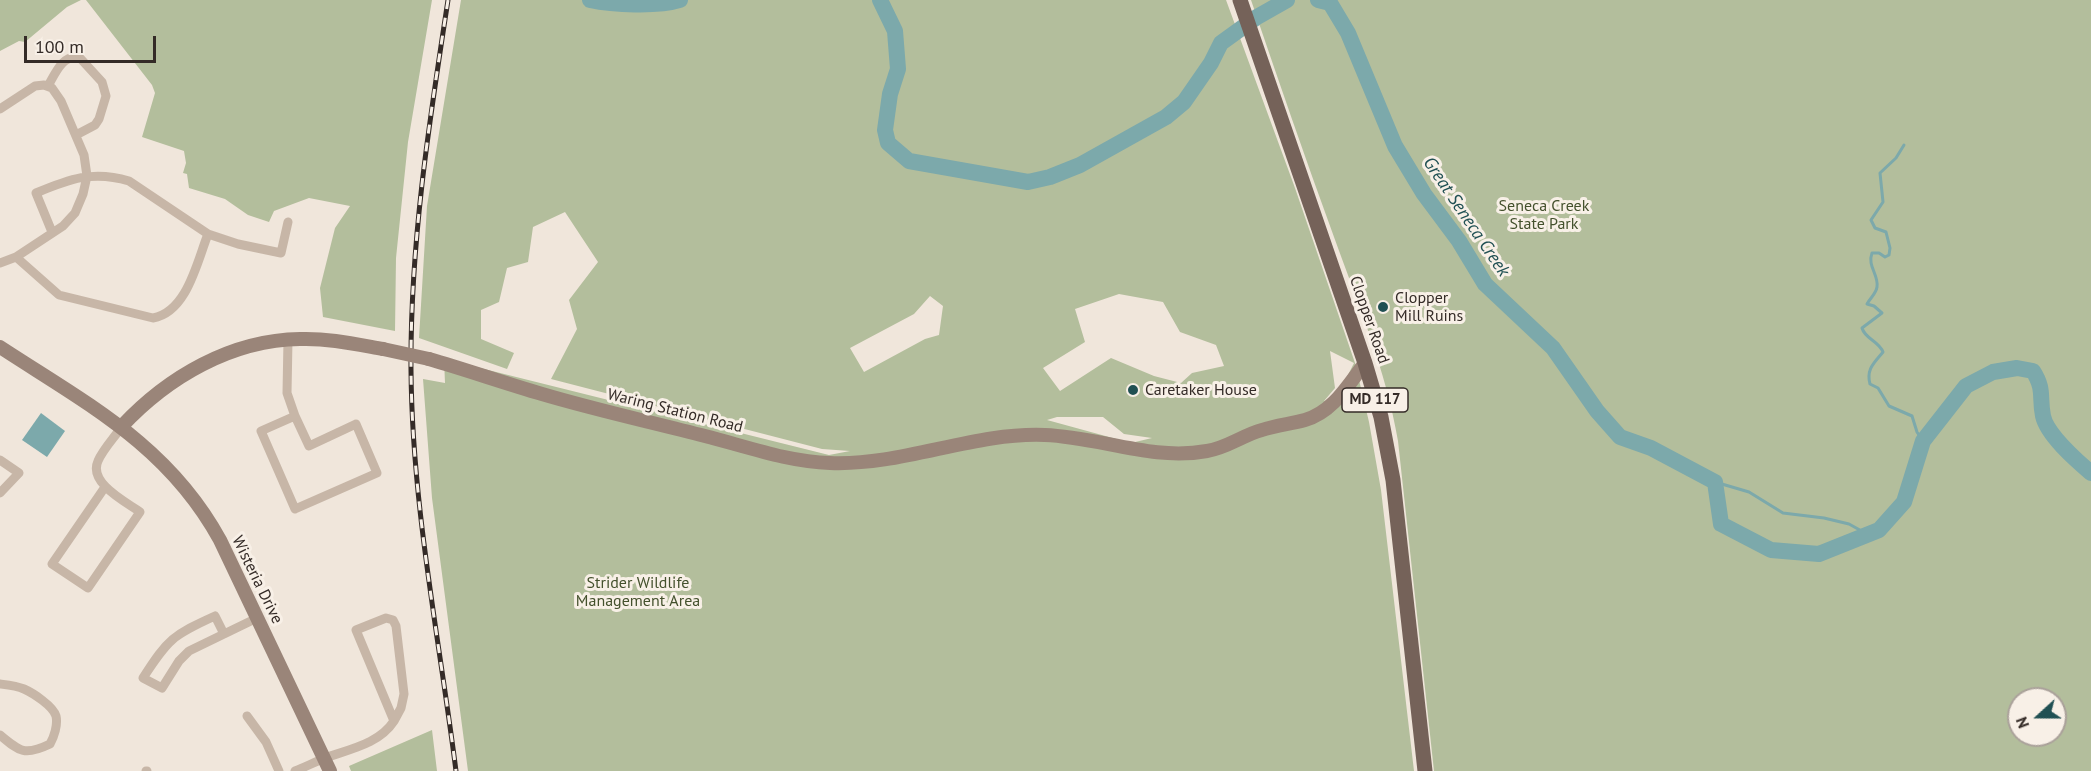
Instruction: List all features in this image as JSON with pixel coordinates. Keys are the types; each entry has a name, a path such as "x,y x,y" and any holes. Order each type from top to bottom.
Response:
{"main road":[{"name":"Clopper Road","path":"1241,2 1365,363 1381,417 1393,480 1425,771"}],"street":[{"path":"48,86 61,63 75,56 80,57 102,82 106,96 99,120 95,125 76,135"},
{"path":"0,109 34,86 44,85 52,88 61,101 84,155 87,176 75,213 63,225 16,256 0,262"},
{"path":"52,232 36,193 75,177 87,176 129,181 208,234 281,254 288,222"},
{"path":"16,256 59,295 153,318 163,316 173,309 186,289 208,234"},
{"name":"Waring Station Road","path":"122,426 155,394 187,372 227,354 250,346 288,340 321,339 429,359 564,400 783,456 828,463 858,463 888,459 998,438 1031,435 1061,436 1140,452 1164,454 1208,451 1230,445 1262,429 1306,420 1329,407 1342,394 1365,363"},
{"path":"288,340 287,393 309,446 356,424 377,473 295,509 261,431 296,416"},
{"path":"0,347 122,426 97,463 97,473 105,487 140,512 88,588 52,564 105,487"},
{"name":"Wisteria Drive","path":"122,426 162,462 201,508 220,540 327,764"},
{"path":"0,460 19,473 0,493"},
{"path":"224,634 215,616 185,629 170,639 143,678 162,688 179,661 189,651 257,618"},
{"path":"295,771 327,764 371,742 388,730 394,721 401,708 404,694 396,626 393,620 386,618 356,630 394,721"},
{"path":"0,684 18,687 32,694 52,709 57,721 50,744 31,752 18,750 0,735"},
{"path":"247,716 266,742 279,771"}],"green space":[{"path":"0,0 81,0 67,7 25,42 19,41 0,51"},
{"path":"86,0 432,0 408,142 396,258 395,331 323,317 320,288 335,228 350,206 309,198 274,211 269,222 248,215 225,199 189,188 187,174 183,173 186,163 184,151 142,137 155,93 152,85"},
{"name":"Strider Wildlife Management Area","path":"461,0 1226,0 1295,188 1355,363 1369,422 1381,490 1414,771 468,771 432,498 423,379 445,383 444,359 829,455 850,451 822,449 551,379 577,329 569,300 598,262 565,212 533,227 528,262 507,268 499,302 481,310 481,339 514,353 507,369 419,338 427,206","holes":["1119,294 1163,302 1180,332 1216,345 1224,366 1192,373 1181,383 1154,376 1111,358 1060,391 1043,368 1085,342 1075,309","930,296 943,306 939,335 925,339 864,372 850,348 914,314","1330,351 1354,363 1336,399 1324,401 1335,388","1057,417 1103,417 1124,434 1152,438 1131,443 1047,420"]},
{"name":"Seneca Creek State Park","path":"1251,0 2091,0 2091,771 1434,771 1398,441 1393,415 1370,338"},
{"path":"432,730 437,771 351,771 349,766"}],"water":[{"path":"41,413 65,431 47,457 22,440"}],"waterway":[{"name":"Great Seneca Creek","path":"590,0 635,4 660,4 680,0"},
{"name":"Great Seneca Creek","path":"880,0 895,31 898,69 890,94 885,130 888,143 909,161 1028,182 1050,177 1080,165 1166,117 1184,102 1211,63 1221,43 1257,17 1287,0"},
{"name":"Great Seneca Creek","path":"1318,0 1330,3 1348,33 1395,146 1424,194 1459,241 1485,284 1553,348 1597,411 1620,437 1651,448 1715,482 1721,524 1771,550 1819,554 1879,530 1904,502 1923,441 1966,386 1993,372 2017,368 2033,371 2040,388 2043,416 2050,431 2063,447 2091,473"},
{"path":"1904,145 1896,158 1880,173 1883,202 1871,220 1875,228 1886,232 1890,248 1889,255 1885,257 1879,253 1872,253 1871,262 1877,287 1867,304 1874,306 1882,313 1862,328 1883,352 1870,370 1870,384 1878,388 1889,406 1912,416 1917,432 1923,441"},
{"name":"Great Seneca Creek","path":"1715,482 1749,492 1783,513 1824,518 1849,524 1867,534"}],"railway":[{"path":"448,0 417,230 411,370 421,521 456,771"}],"place":[{"name":"Clopper Mill Ruins","path":"1383,307"},
{"name":"Caretaker House","path":"1133,390"}]}
